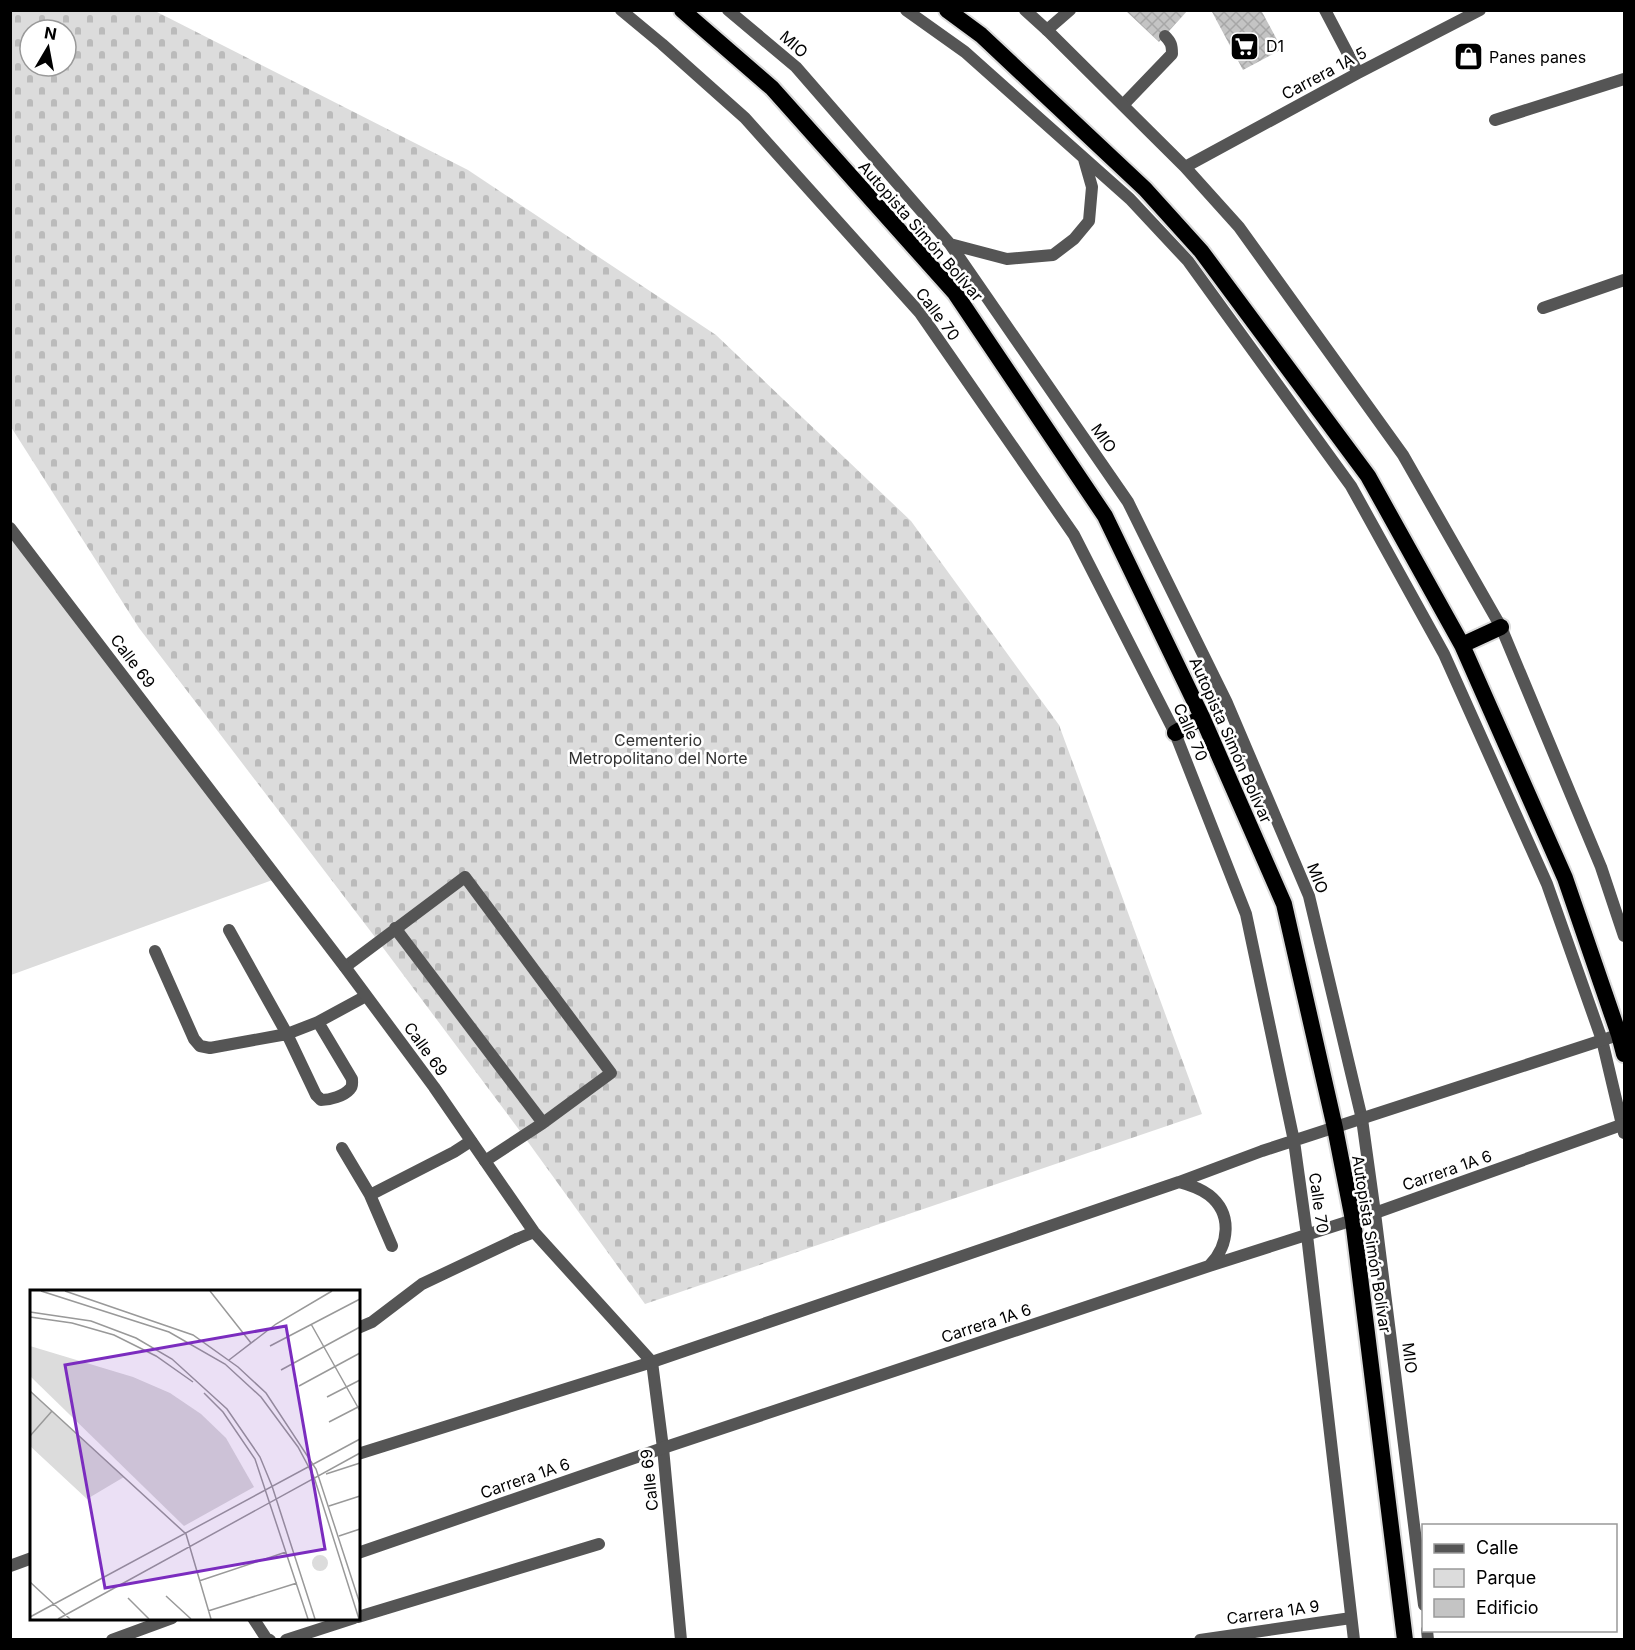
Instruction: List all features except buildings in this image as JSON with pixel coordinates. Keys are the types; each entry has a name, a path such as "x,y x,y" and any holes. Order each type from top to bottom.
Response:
{"highway":[{"name":"Autopista Simón Bolívar","path":"682,10 772,87 955,293 1105,516 1202,717 1284,904 1335,1128 1353,1220 1405,1640"},
{"path":"946,10 981,35 1145,189 1201,251 1368,476 1462,645 1565,878 1622,1034 1624,1054"},
{"path":"1462,645 1501,627"},
{"path":"1175,733 1202,717"}],"street":[{"name":"Calle 70","path":"621,10 745,118 920,313 1074,536 1175,733 1246,914 1294,1141 1307,1234 1354,1640"},
{"name":"MIO","path":"728,10 796,67 950,244 1128,502 1227,703 1309,896 1362,1119 1422,1589"},
{"path":"906,10 965,52 1130,199 1188,261 1351,486 1444,654 1547,884 1602,1040 1624,1128"},
{"path":"1025,10 1185,167 1239,227 1403,455 1501,627 1601,867 1624,936"},
{"path":"1047,30 1070,10"},
{"path":"1325,10 1358,73"},
{"name":"Carrera 1A 5","path":"1185,167 1480,10"},
{"path":"1123,105 1172,54 1172,45 1165,36"},
{"path":"1495,120 1624,79"},
{"path":"950,244 1007,259 1053,255 1074,239 1089,221 1092,187 1084,159"},
{"path":"1543,308 1624,280"},
{"name":"Calle 69","path":"10,528 345,967 434,1087 534,1232 652,1362 663,1448 681,1640"},
{"path":"345,967 465,877 612,1073 485,1161"},
{"path":"395,928 543,1123"},
{"path":"229,930 287,1034 316,1095 321,1100 329,1100 349,1090 352,1086 352,1079 318,1022"},
{"path":"155,951 194,1039 200,1046 210,1048 287,1034 318,1022 366,996"},
{"path":"360,1453 652,1362 1179,1182 1262,1151 1622,1034"},
{"name":"Carrera 1A 6","path":"360,1553 663,1448 1375,1213 1624,1128"},
{"path":"370,1195 471,1141"},
{"path":"342,1148 370,1195 392,1246"},
{"path":"1179,1182 1209,1195 1219,1204 1224,1217 1227,1230 1224,1243 1219,1256 1209,1266"},
{"path":"360,1327 372,1322 422,1284 534,1232"},
{"path":"360,1617 598,1544"},
{"path":"10,1566 30,1559"},
{"name":"Carrera 1A 9","path":"1200,1640 1351,1618"},
{"path":"112,1640 167,1620"},
{"path":"255,1620 266,1638 270,1640"},
{"path":"286,1640 350,1620"}],"green space":[{"name":"Cementerio Metropolitano del Norte","path":"11,11 155,11 468,170 716,335 911,521 1059,725 1202,1114 645,1304 523,1135 378,941 139,628 11,427"},
{"path":"10,528 278,878 11,975"}],"place":[{"name":"D1","path":"1245,46"},
{"name":"Panes panes","path":"1468,57"}]}
